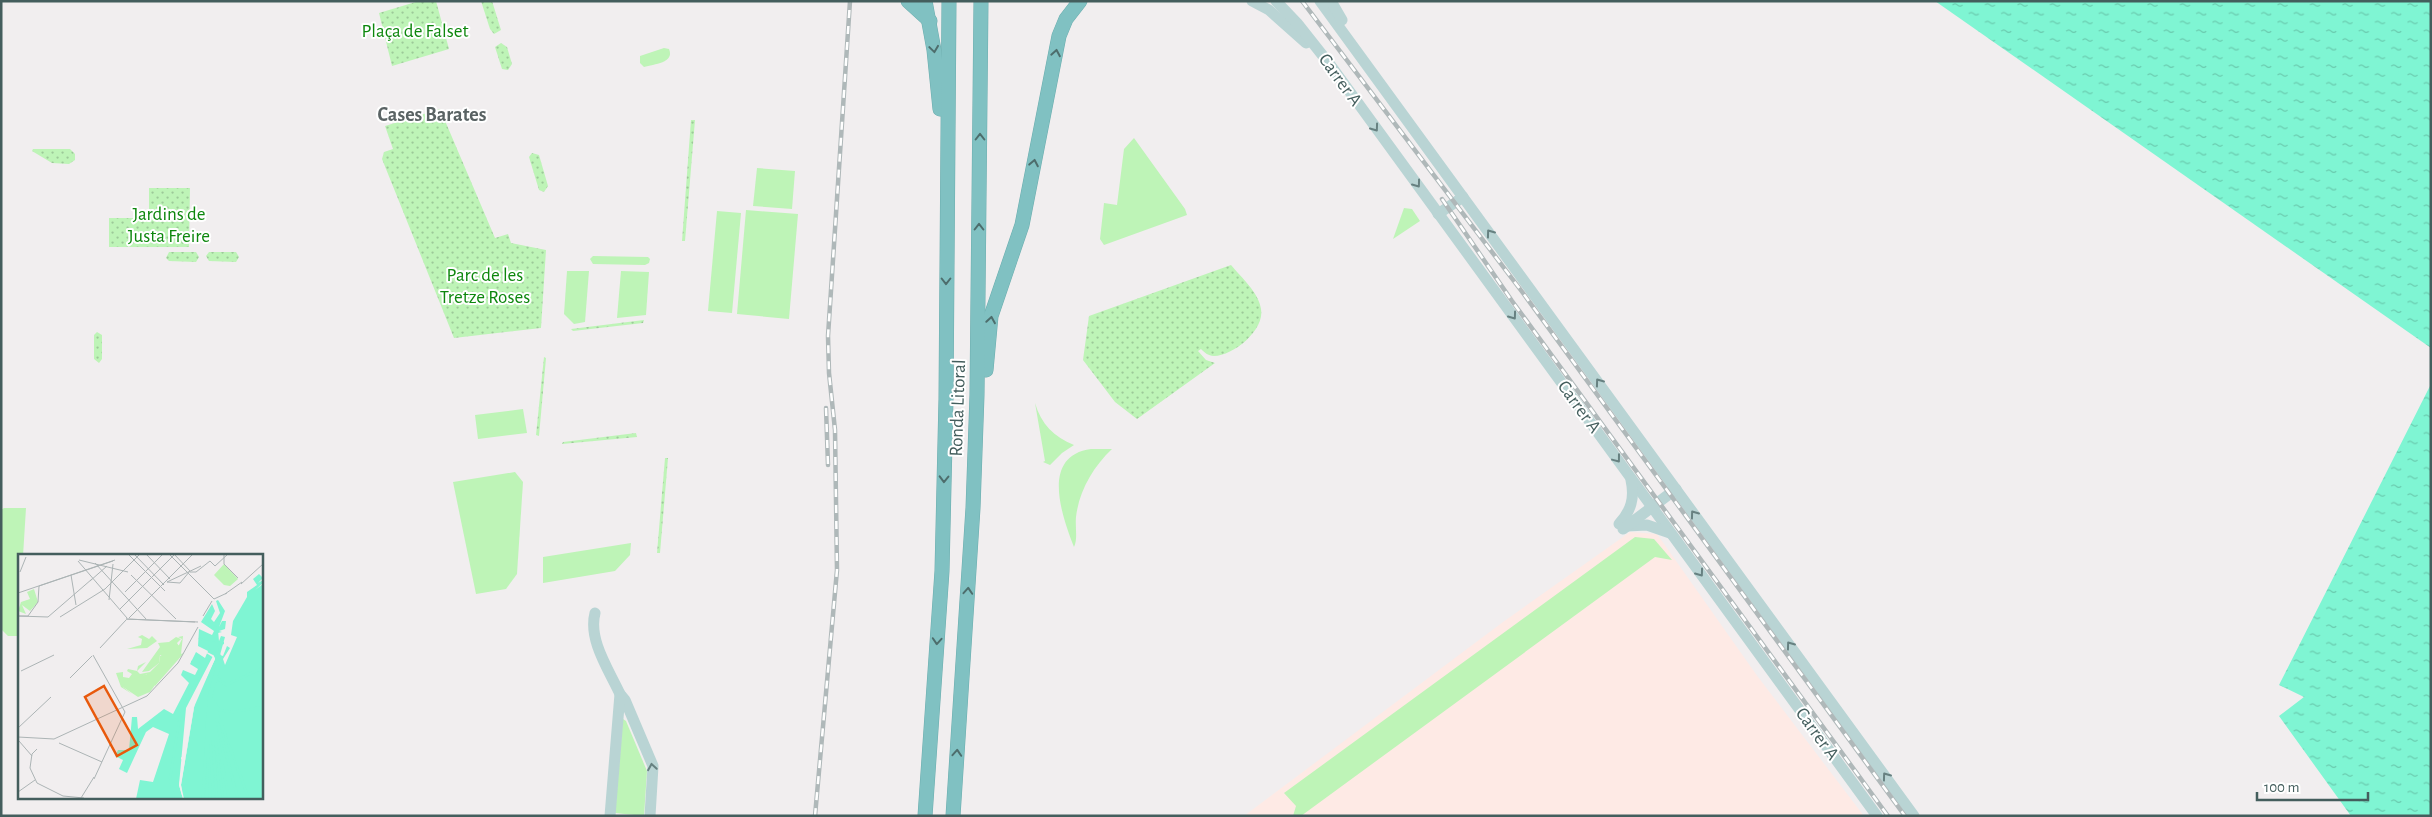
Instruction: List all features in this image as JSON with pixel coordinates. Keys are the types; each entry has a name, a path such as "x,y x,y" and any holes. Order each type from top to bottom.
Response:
{"highway":[{"path":"908,1 930,21"},
{"path":"925,1 930,21 939,92 946,232"},
{"name":"Ronda Litoral","path":"925,816 942,571 949,1"},
{"name":"Ronda Litoral","path":"952,816 973,508 979,287 981,1"},
{"path":"973,508 992,316 1022,225 1048,101 1059,36 1066,19 1080,1"}],"main road":[{"path":"1252,1 1279,18 1331,66"},
{"name":"Carrer A","path":"1276,1 1297,23 1331,66 1877,816"},
{"name":"Carrer A","path":"1320,1 1914,816"},
{"path":"1331,1 1380,84"},
{"path":"1438,214 1463,197"},
{"path":"1623,526 1632,503 1633,488 1630,476"},
{"path":"1623,526 1652,508 1676,489"},
{"path":"1623,526 1647,524 1671,533"},
{"path":"595,614 592,626 594,638 620,694 625,700 653,766 650,816"},
{"path":"610,816 620,694"}],"shaded area":[{"path":"1630,532 1657,534 1758,677 1864,816 1244,816 1503,622"}],"green space":[{"name":"Plaça de Falset","path":"419,1 436,1 449,49 392,66 379,13"},
{"path":"481,1 492,1 501,30 494,34 490,29"},
{"path":"501,43 507,47 512,64 508,70 502,69 495,47"},
{"path":"664,48 669,49 670,54 666,60 644,67 640,63 640,56"},
{"name":"Parc de les Tretze Roses","path":"440,109 495,238 508,234 511,243 546,250 541,328 454,338 382,159 384,152 393,149 385,126"},
{"path":"691,120 695,120 685,241 682,241"},
{"path":"1134,138 1185,209 1187,215 1104,245 1100,239 1104,203 1117,205 1124,149"},
{"path":"33,149 70,149 75,154 75,160 69,164 52,163 32,151"},
{"path":"532,153 539,155 548,186 544,192 539,190 529,157"},
{"path":"757,168 795,171 792,209 753,206"},
{"name":"Jardins de Justa Freire","path":"149,188 190,188 189,247 109,247 109,218 149,218"},
{"path":"1404,208 1412,209 1420,221 1393,239"},
{"path":"746,210 798,214 789,319 737,314"},
{"path":"717,211 741,213 732,313 708,311"},
{"path":"169,252 196,252 199,257 196,262 169,261 166,258"},
{"path":"209,252 236,252 239,257 236,262 209,261 206,256"},
{"path":"593,256 648,257 650,259 649,263 645,265 593,264 590,259"},
{"path":"1231,265 1249,286 1260,303 1261,317 1258,325 1246,340 1230,352 1214,356 1208,355 1201,349 1198,351 1206,360 1215,363 1137,419 1115,402 1083,360 1089,316"},
{"path":"567,271 589,271 585,322 574,324 564,314"},
{"path":"621,271 649,272 646,315 617,318"},
{"path":"644,320 643,323 573,331 571,329"},
{"path":"97,332 102,335 102,359 99,363 94,359 94,335"},
{"path":"544,357 546,358 539,436 536,435"},
{"path":"1035,403 1049,429 1060,438 1074,445 1062,453 1050,465 1043,462 1045,461"},
{"path":"523,409 527,433 478,439 475,415"},
{"path":"636,433 637,437 562,444 563,442"},
{"path":"1091,449 1112,449 1093,472 1080,498 1076,517 1074,547 1064,520 1059,489 1060,475 1065,463 1075,454"},
{"path":"665,458 668,458 660,553 657,553"},
{"path":"515,472 523,482 517,574 506,589 476,594 453,482"},
{"path":"4,508 26,508 23,554 18,554 18,636 8,636 1,629 1,510"},
{"path":"1635,537 1654,539 1672,560 1655,557 1301,816 1293,816 1296,806 1284,793"},
{"path":"631,543 630,555 615,571 543,583 543,557"},
{"path":"623,719 626,721 647,771 644,816 615,813"}],"water":[{"path":"1935,1 2431,1 2431,348"},
{"path":"2431,384 2431,816 2351,816 2279,716 2304,697 2279,685"}],"railway":[{"path":"815,816 837,570 835,430 829,373 828,336 850,1"},
{"path":"1302,1 1523,293 1905,816"},
{"path":"1442,199 1512,301 1888,816"},
{"path":"826,408 828,465"}],"district":[{"name":"Cases Barates","path":"432,115"}]}
